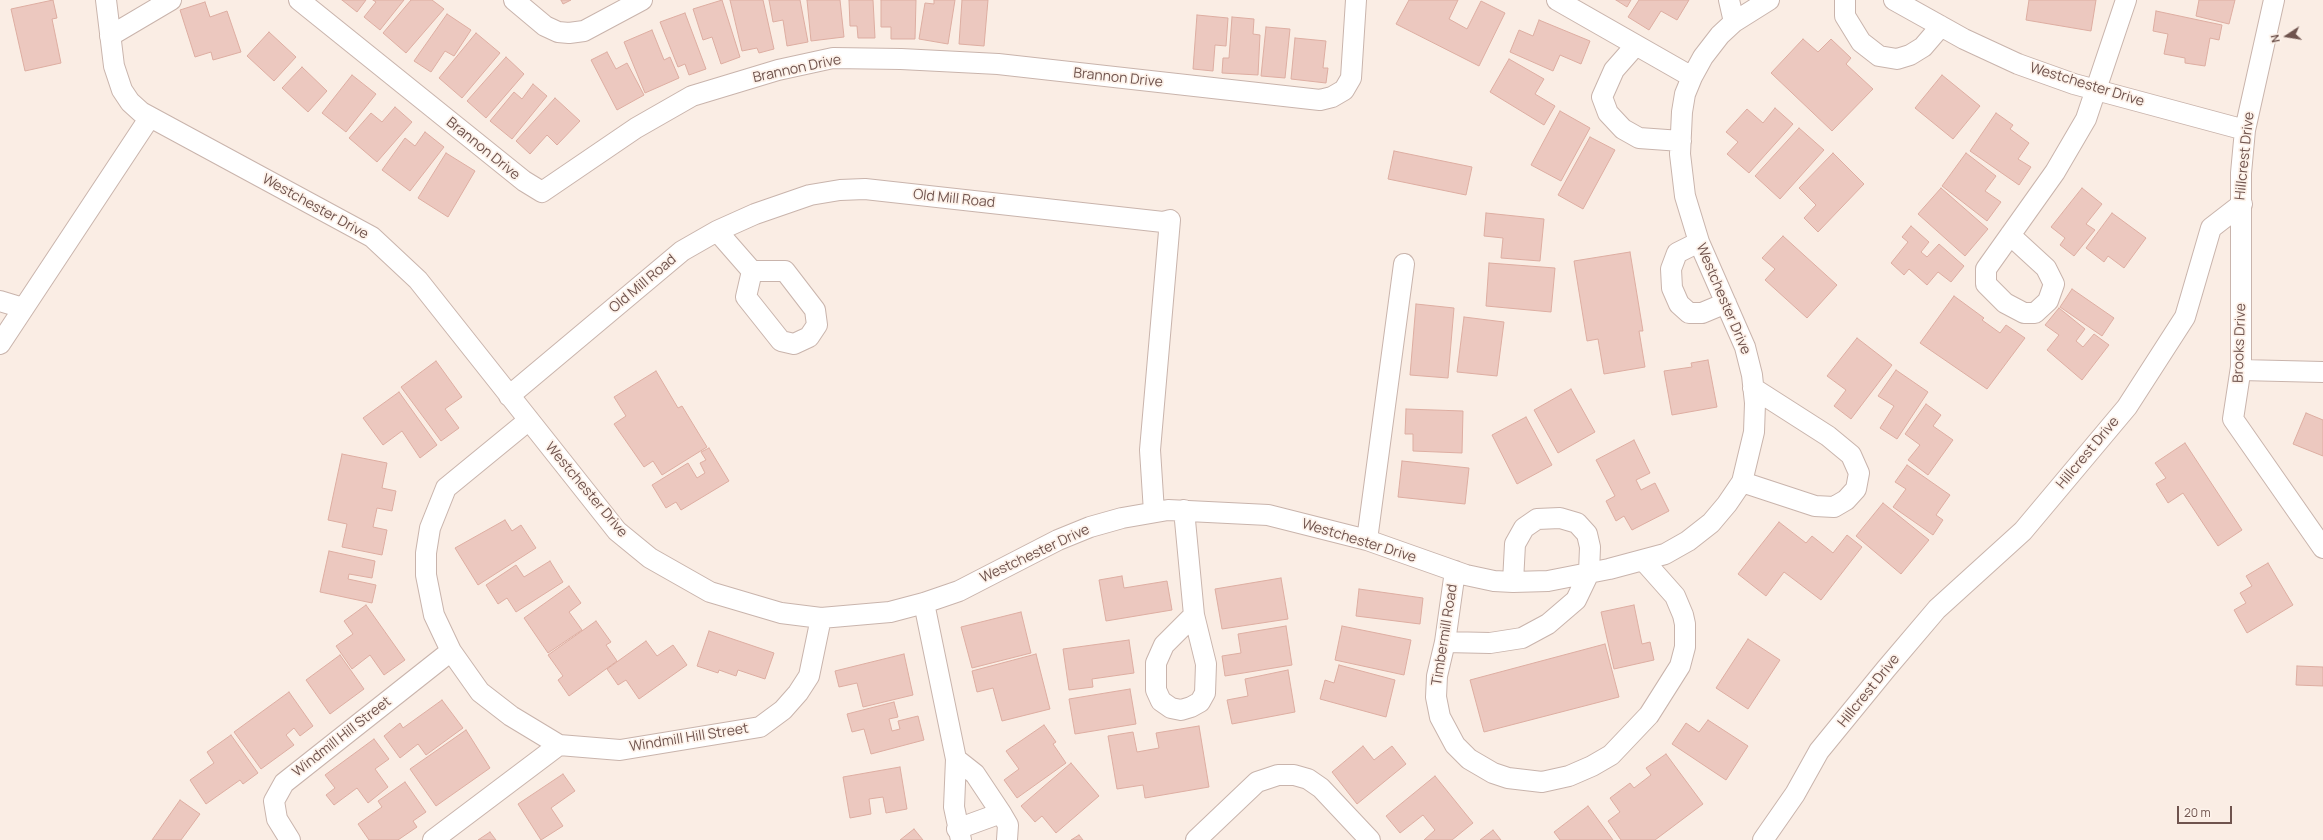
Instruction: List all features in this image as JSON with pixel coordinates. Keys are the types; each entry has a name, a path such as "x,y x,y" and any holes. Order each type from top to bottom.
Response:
{"street":[{"name":"Westchester Drive","path":"106,0 114,66 122,90 130,102 150,117 372,237 418,280 616,531 650,558 710,592 748,605 781,613 821,618 890,612 924,603 959,591 1058,540 1090,527 1122,518 1154,512 1184,510 1268,515 1367,540 1455,571 1494,581 1548,581 1589,573 1664,554 1688,541 1705,528 1727,504 1742,482 1748,463 1754,432 1753,388 1745,347 1699,242 1685,196 1680,154 1682,112 1685,94 1692,77 1707,52 1720,35 1734,22 1769,0"},
{"path":"110,36 171,0"},
{"name":"Brannon Drive","path":"299,0 524,181 542,192 636,128 692,96 778,70 833,58 901,59 998,64 1320,100 1332,97 1344,90 1351,78 1356,0"},
{"path":"514,0 545,26 558,32 569,33 584,31 642,0"},
{"path":"1557,0 1692,77"},
{"path":"1728,0 1734,22"},
{"path":"1845,0 1845,16 1862,42 1879,56 1897,59 1910,55 1923,47 1941,26"},
{"name":"Westchester Drive","path":"1894,0 1964,39 2018,64 2096,90 2245,130"},
{"path":"2010,236 2055,172 2086,119 2126,0"},
{"name":"Hillcrest Drive","path":"1763,840 1795,794 1819,752 1937,609 2023,530 2127,407 2185,317 2211,228 2242,204 2241,173 2245,130 2274,0"},
{"path":"1636,45 1614,70 1602,97 1608,113 1623,129 1639,138 1681,141"},
{"path":"0,344 150,117"},
{"name":"Old Mill Road","path":"509,396 682,252 717,231 755,214 810,195 859,190 1163,222 1170,220 1150,450 1154,512"},
{"name":"Brooks Drive","path":"2242,204 2241,370 2233,419 2323,548"},
{"path":"717,231 752,271"},
{"path":"1699,242 1677,253 1671,269 1672,288 1679,304 1689,313 1702,313 1726,303"},
{"path":"1367,540 1404,264"},
{"path":"0,301 23,308"},
{"path":"2241,370 2323,372"},
{"path":"1742,482 1815,506 1834,507 1846,500 1856,489 1859,473 1851,455 1828,436 1753,388"},
{"name":"Windmill Hill Street","path":"529,420 446,488 432,522 426,553 426,576 434,615 451,651 480,692 511,716 559,745 620,750 760,727 782,710 798,693 809,676 821,618"},
{"path":"1184,510 1194,615"},
{"path":"1445,642 1490,643 1522,638 1548,624 1576,600 1589,573 1587,534 1577,523 1560,518 1537,519 1524,528 1515,544 1513,582"},
{"name":"Timbermill Road","path":"1455,571 1445,642 1437,676 1436,697 1440,717 1455,745 1469,759 1492,773 1508,778 1542,782 1569,776 1592,766 1611,755 1625,742 1661,699 1680,666 1685,647 1685,624 1682,615 1675,596 1642,560"},
{"path":"924,603 956,759 954,807 959,834 1001,813"},
{"name":"Windmill Hill Street","path":"290,840 277,819 274,801 284,783 451,651"},
{"path":"434,840 559,745"},
{"path":"956,759 975,774 1001,813 1008,825 1007,840"},
{"path":"1196,840 1257,782 1278,775 1294,775 1308,779 1321,788 1370,840"}],"building":[{"path":"53,0 57,18 52,19 61,63 25,71 11,9"},
{"path":"342,0 366,0 357,12"},
{"path":"373,0 404,0 380,30 364,17 376,2"},
{"path":"411,0 432,0 444,9 406,53 383,33"},
{"path":"561,0 571,0 563,4"},
{"path":"722,0 740,57 721,64 712,37 703,40 693,9"},
{"path":"730,0 763,0 774,49 759,53 757,48 742,51"},
{"path":"769,0 800,0 808,42 787,46 783,20 773,22"},
{"path":"807,0 840,0 844,37 811,41"},
{"path":"849,0 873,0 875,38 858,38 857,26 850,26"},
{"path":"881,0 916,0 915,39 891,39 891,27 881,27"},
{"path":"934,0 955,0 948,44 919,39 925,3 934,4"},
{"path":"962,0 988,0 984,46 959,44"},
{"path":"1409,0 1458,0 1449,19 1467,29 1481,1 1505,13 1479,66 1396,24"},
{"path":"1616,0 1631,0 1627,7"},
{"path":"1639,0 1689,0 1677,20 1661,11 1649,30 1628,17"},
{"path":"2029,0 2096,0 2091,31 2026,20"},
{"path":"2199,0 2235,0 2229,24 2196,16"},
{"path":"205,2 210,17 227,11 241,52 213,60 211,52 195,57 180,10"},
{"path":"2156,11 2222,25 2219,40 2210,38 2205,66 2185,63 2185,58 2164,54 2168,34 2153,31"},
{"path":"685,13 706,69 689,75 685,64 678,67 660,22"},
{"path":"447,14 471,30 454,56 445,51 431,72 414,61"},
{"path":"1197,15 1228,18 1226,46 1215,45 1213,71 1193,69"},
{"path":"1232,17 1254,19 1253,34 1260,35 1258,75 1222,73 1223,58 1229,58"},
{"path":"1539,20 1590,41 1581,64 1560,55 1553,71 1510,52 1519,30 1533,36"},
{"path":"1266,27 1290,29 1285,78 1261,76"},
{"path":"652,30 664,60 670,57 679,78 645,93 624,42"},
{"path":"269,32 296,57 274,81 247,56"},
{"path":"476,33 500,53 462,98 439,78"},
{"path":"1295,38 1326,41 1323,68 1328,68 1326,83 1291,79"},
{"path":"1803,39 1818,52 1831,39 1851,58 1846,64 1873,89 1832,131 1771,73"},
{"path":"607,52 616,69 627,63 644,95 617,110 591,60"},
{"path":"506,57 524,74 486,118 467,101"},
{"path":"1509,59 1544,79 1535,94 1555,106 1544,125 1490,92"},
{"path":"302,67 327,91 308,112 282,88"},
{"path":"352,75 376,94 346,132 322,113"},
{"path":"1942,75 1980,106 1953,139 1915,108"},
{"path":"533,84 547,96 512,139 490,121 514,92 522,99"},
{"path":"555,98 580,121 557,145 547,135 530,154 516,141"},
{"path":"395,107 412,122 377,162 349,138 371,113 382,122"},
{"path":"1775,108 1793,124 1749,173 1727,154 1738,142 1726,132 1747,109 1763,123"},
{"path":"1560,111 1590,128 1561,181 1531,165"},
{"path":"1996,113 2013,125 2010,129 2029,143 2018,159 2031,167 2019,185 1970,151"},
{"path":"1799,128 1824,150 1780,199 1755,176"},
{"path":"425,132 444,147 410,191 382,170 405,138 415,146"},
{"path":"1590,137 1615,150 1583,209 1558,195"},
{"path":"1394,151 1472,167 1466,195 1388,179"},
{"path":"446,153 475,171 448,217 418,198"},
{"path":"1833,153 1864,184 1818,232 1804,218 1816,205 1799,188"},
{"path":"1966,153 1996,176 1985,191 2001,202 1987,221 1942,186"},
{"path":"1941,188 1988,229 1965,256 1918,214"},
{"path":"2082,188 2102,204 2086,224 2095,230 2074,256 2060,245 2065,238 2051,227"},
{"path":"1486,213 1544,219 1540,261 1501,258 1503,238 1484,236"},
{"path":"2112,213 2146,238 2124,268 2108,256 2104,262 2086,248"},
{"path":"1911,226 1929,242 1921,252 1927,257 1939,244 1964,266 1951,282 1938,272 1927,285 1909,269 1904,275 1891,263 1908,242 1902,237"},
{"path":"1783,236 1837,285 1807,318 1765,280 1775,269 1762,258"},
{"path":"1630,252 1643,331 1639,331 1645,367 1604,374 1598,339 1587,341 1574,261"},
{"path":"1489,263 1555,268 1551,312 1486,306"},
{"path":"2072,289 2114,318 2102,336 2060,307"},
{"path":"1954,296 1984,318 1982,320 2000,333 2006,325 2025,338 1987,389 1920,343"},
{"path":"1416,304 1454,308 1448,378 1410,375"},
{"path":"2059,308 2085,329 2076,341 2083,347 2094,334 2109,345 2082,380 2047,350 2059,335 2045,325"},
{"path":"1464,317 1504,322 1497,376 1457,372"},
{"path":"1857,338 1892,365 1851,419 1834,406 1846,390 1827,376"},
{"path":"1708,360 1717,407 1672,415 1664,371 1692,367 1691,363"},
{"path":"436,361 462,397 445,409 459,428 441,441 401,387"},
{"path":"1896,370 1928,392 1897,439 1880,428 1894,406 1878,396"},
{"path":"656,371 678,408 682,406 707,447 662,475 653,461 644,467 614,424 626,416 614,397"},
{"path":"1571,389 1595,432 1558,453 1534,410"},
{"path":"399,392 437,445 420,458 402,431 383,445 363,418"},
{"path":"1926,404 1941,415 1933,426 1953,440 1928,475 1908,460 1920,445 1905,434"},
{"path":"1406,409 1463,411 1462,453 1413,451 1413,434 1405,434"},
{"path":"2306,413 2323,420 2323,456 2293,444"},
{"path":"1526,417 1552,465 1517,484 1492,435"},
{"path":"1634,440 1650,473 1636,480 1641,490 1655,483 1669,511 1632,530 1624,516 1616,521 1606,501 1615,496 1596,460"},
{"path":"2185,443 2242,530 2218,546 2183,493 2168,503 2156,484 2166,478 2155,463"},
{"path":"709,448 729,481 681,510 676,502 666,508 652,485 688,463 697,478 705,473 700,463 706,460 701,452"},
{"path":"342,454 387,463 382,488 396,491 392,511 377,508 373,527 387,530 382,555 342,547 347,524 328,520"},
{"path":"1402,461 1469,468 1465,504 1398,497"},
{"path":"1907,465 1950,495 1936,515 1943,520 1933,535 1893,507 1906,489 1895,482"},
{"path":"1883,503 1929,540 1901,574 1856,536"},
{"path":"505,520 512,531 521,525 536,548 478,585 455,548"},
{"path":"1779,522 1806,543 1812,536 1833,553 1847,535 1862,547 1821,600 1784,572 1766,596 1738,574"},
{"path":"329,551 375,561 372,578 349,574 348,579 376,585 372,603 320,592"},
{"path":"550,561 563,582 516,612 507,598 498,604 486,585 516,565 524,577"},
{"path":"2268,563 2293,605 2247,633 2234,610 2246,603 2240,593 2252,586 2246,576"},
{"path":"1122,576 1124,588 1167,581 1172,610 1106,621 1099,580"},
{"path":"1281,578 1288,619 1222,629 1215,589"},
{"path":"569,586 581,603 569,612 582,630 548,653 524,618"},
{"path":"1359,589 1423,598 1420,624 1356,616"},
{"path":"366,605 405,660 384,675 370,655 352,669 336,646 353,634 344,621"},
{"path":"1634,605 1642,644 1650,642 1654,660 1614,669 1601,612"},
{"path":"1021,612 1031,653 972,668 961,627"},
{"path":"596,621 611,642 606,645 617,661 569,696 558,680 563,676 548,655"},
{"path":"1286,626 1292,665 1225,676 1222,656 1241,653 1238,634"},
{"path":"1342,626 1411,640 1404,675 1335,660"},
{"path":"709,631 774,653 765,679 738,670 736,676 719,670 718,673 697,666"},
{"path":"1748,639 1780,660 1748,709 1716,688"},
{"path":"1129,640 1134,673 1092,679 1093,687 1069,690 1063,649"},
{"path":"646,641 657,656 673,645 687,665 639,699 626,680 618,685 607,669"},
{"path":"1605,644 1619,697 1484,732 1470,680"},
{"path":"904,654 913,695 863,707 857,683 839,687 835,671"},
{"path":"1036,654 1050,709 1002,721 993,688 977,692 972,671"},
{"path":"340,655 364,689 330,714 306,680"},
{"path":"1339,665 1395,680 1386,717 1320,699 1325,680 1334,683"},
{"path":"2297,666 2323,667 2323,686 2296,685"},
{"path":"1288,670 1295,712 1232,724 1227,700 1248,696 1245,679"},
{"path":"1130,689 1136,724 1075,734 1069,699"},
{"path":"289,692 313,726 300,736 294,728 286,735 294,745 261,769 234,732"},
{"path":"442,700 463,728 426,755 418,744 400,758 384,736 400,723 403,728"},
{"path":"894,702 898,717 889,719 892,731 900,729 898,721 918,716 924,740 871,754 864,729 852,732 847,714"},
{"path":"1708,720 1748,746 1726,780 1672,744 1686,723 1699,732"},
{"path":"1044,725 1056,742 1053,744 1066,763 1017,798 1004,780 1019,769 1006,751"},
{"path":"1199,726 1209,787 1145,798 1143,785 1117,789 1108,736 1133,732 1137,752 1159,748 1156,733"},
{"path":"466,730 490,768 436,806 410,769"},
{"path":"231,735 258,773 243,784 240,780 206,804 190,780 214,763 207,752"},
{"path":"374,739 389,759 375,769 388,787 368,803 357,788 334,805 326,795 335,788 325,775"},
{"path":"1363,746 1374,760 1392,746 1406,764 1357,804 1332,772"},
{"path":"1666,754 1703,804 1655,840 1621,840 1608,821 1620,812 1610,798 1630,783 1634,788 1651,775 1646,768"},
{"path":"1071,763 1099,796 1056,833 1042,816 1035,822 1021,806"},
{"path":"900,767 907,809 886,813 883,797 869,799 871,814 850,818 843,777"},
{"path":"563,774 575,791 551,808 563,826 541,840 518,804"},
{"path":"1435,776 1473,823 1452,840 1424,840 1435,830 1423,815 1400,833 1386,816"},
{"path":"405,782 426,812 413,821 417,827 398,840 369,840 358,824 382,807 378,801"},
{"path":"180,800 200,814 181,840 152,840"},
{"path":"1588,806 1613,840 1560,840 1554,832"},
{"path":"914,829 923,840 900,840"},
{"path":"1493,830 1501,840 1480,840"},
{"path":"490,832 496,840 478,840"},
{"path":"1079,835 1083,840 1071,840"}]}
